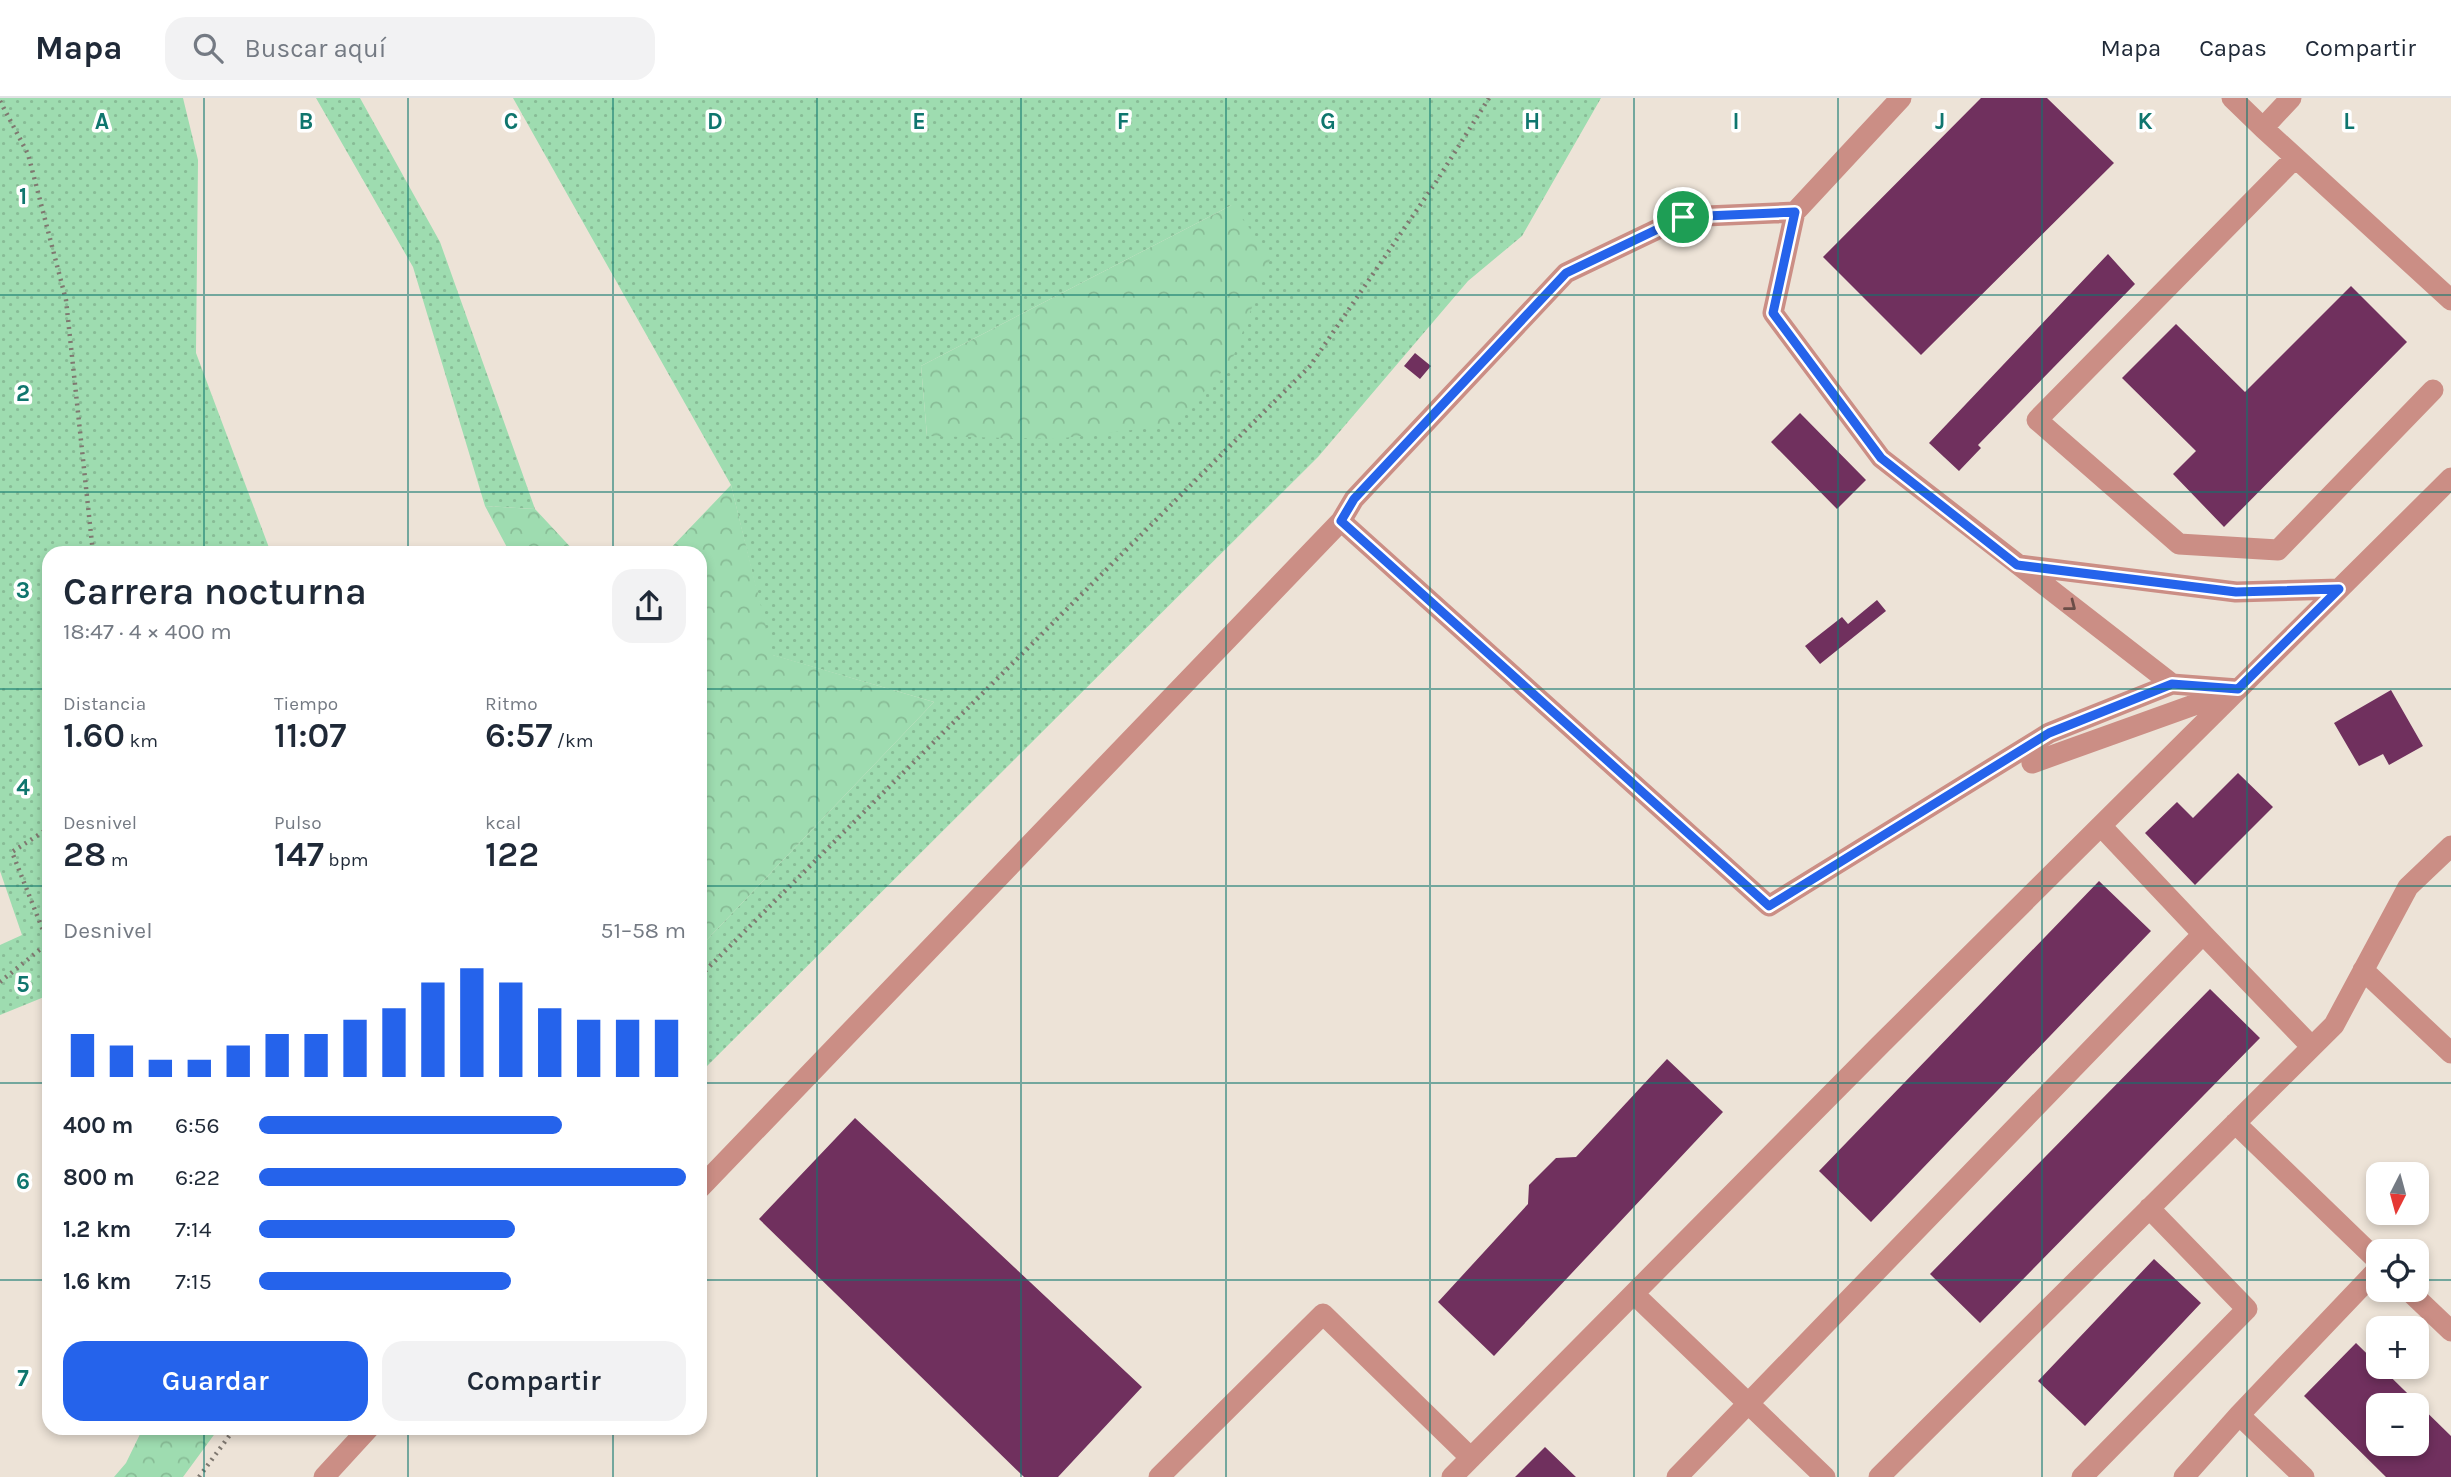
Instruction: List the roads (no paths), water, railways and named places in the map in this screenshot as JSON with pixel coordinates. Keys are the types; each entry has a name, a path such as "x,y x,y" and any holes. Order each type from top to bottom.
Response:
{"lane":[{"path":"1901,98 1795,212 1773,313 1881,458 2172,684"},
{"path":"2232,98 2451,300"},
{"path":"2263,128 2291,98"},
{"path":"2295,158 2037,420 2179,544 2278,550 2432,390"},
{"path":"707,1181 1341,521 1354,499 1566,273 1683,217 1795,212"},
{"path":"1452,1477 2451,478"},
{"path":"1341,521 1769,906 2049,733 2172,684 2238,689"},
{"path":"2017,565 2236,592 2339,589"},
{"path":"2032,763 2238,689"},
{"path":"2101,826 2312,1047"},
{"path":"1879,1477 2334,1025 2408,887 2451,846"},
{"path":"1677,1477 2203,933"},
{"path":"2363,970 2451,1052"},
{"path":"2235,1123 2366,1249"},
{"path":"2082,1477 2247,1309 2150,1208"},
{"path":"2184,1477 2366,1282"},
{"path":"1633,1294 1825,1477"},
{"path":"2421,1302 2451,1331"},
{"path":"1159,1477 1323,1314 1471,1458"},
{"path":"2239,1415 2304,1477"},
{"path":"324,1477 363,1435"}]}
